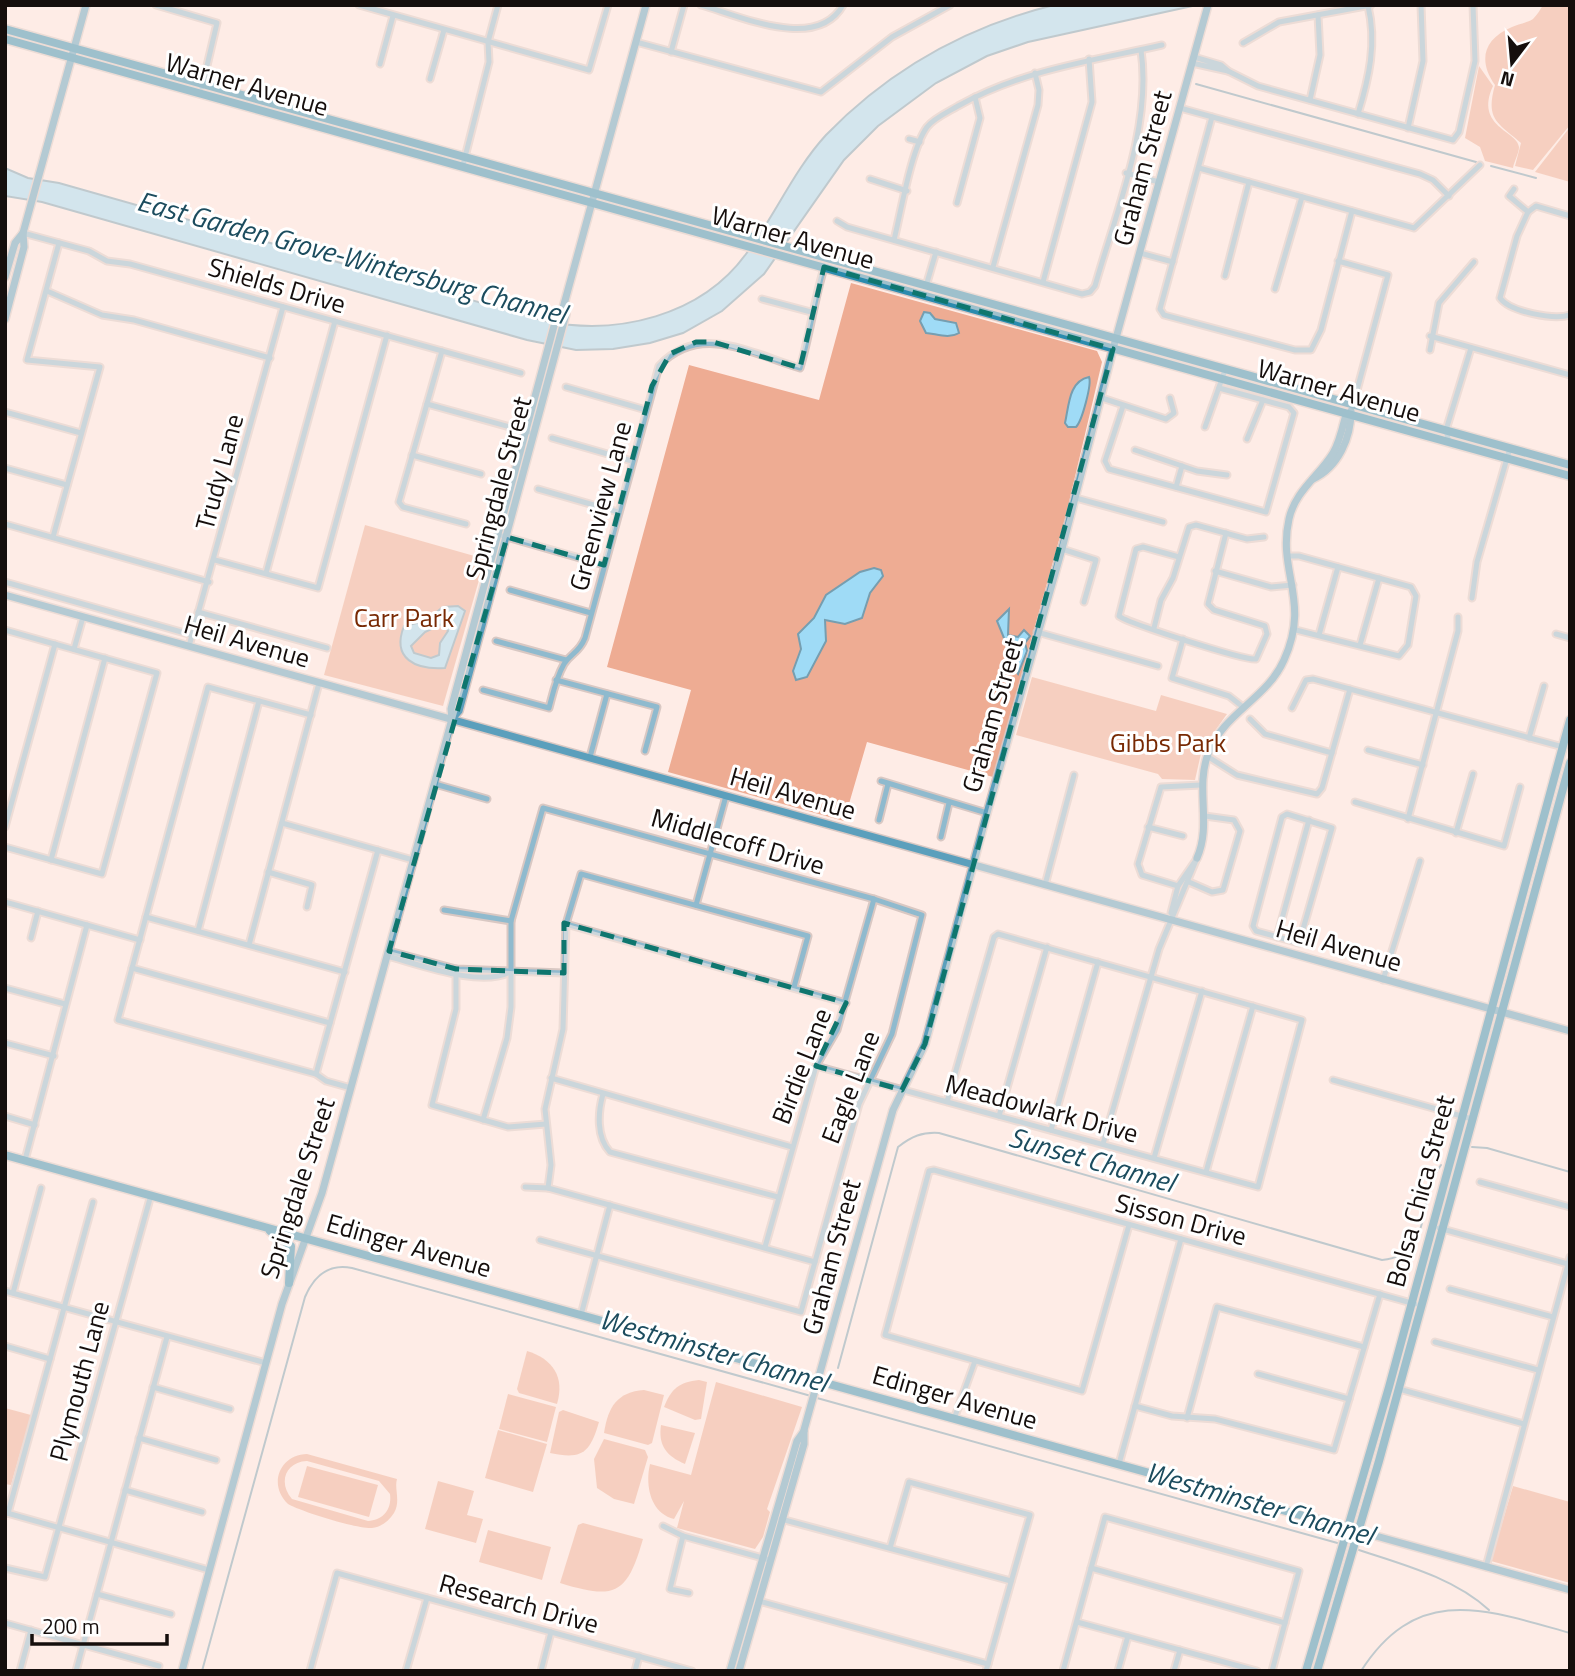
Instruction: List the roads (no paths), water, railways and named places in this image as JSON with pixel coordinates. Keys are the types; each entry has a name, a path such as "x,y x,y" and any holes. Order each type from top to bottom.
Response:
{"main road":[{"path":"5,319 24,247 23,233 86,5"},
{"name":"Springdale Street","path":"182,1671 289,1283 307,1238 452,719 458,711 530,433 554,346 566,314 563,308 646,5"},
{"name":"Graham Street","path":"730,1671 804,1444 804,1430 893,1110 925,1044 986,813 1062,550 1113,349 1208,5"},
{"name":"Warner Avenue","path":"5,29 201,92 500,176 593,197 704,229 757,238 1116,339 1222,379 1353,405 1570,465"},
{"name":"Warner Avenue","path":"5,39 74,52 203,83 537,177 593,197"},
{"path":"500,176 511,175 534,181 537,177"},
{"name":"Warner Avenue","path":"704,229 751,247 1570,477"},
{"path":"5,277 15,243 23,233"},
{"path":"732,241 737,237 757,238"},
{"path":"1197,859 1205,816 1201,785 1207,756 1216,735 1243,707 1265,690 1278,674 1296,630 1286,538 1290,515 1299,495 1334,452 1345,418 1351,415 1353,405"},
{"name":"Heil Avenue","path":"5,595 1570,1031"},
{"name":"Bolsa Chica Street","path":"1317,1671 1379,1461 1411,1302 1566,747 1570,720"},
{"name":"Bolsa Chica Street","path":"1306,1671 1368,1458 1422,1305 1570,763"},
{"path":"1513,931 1523,934"},
{"name":"Edinger Avenue","path":"5,1155 581,1315 817,1385 954,1419 1570,1590"},
{"path":"265,1227 291,1246 289,1283"},
{"path":"1368,1458 1379,1461"},
{"name":"Graham Street","path":"739,1671 759,1601 766,1559"}],"street":[{"path":"156,5 217,23 201,92"},
{"path":"359,5 589,70 608,5"},
{"path":"463,165 489,62 488,42 498,5"},
{"path":"671,52 684,5"},
{"path":"701,5 788,29 806,31 825,23 843,5"},
{"path":"925,5 929,15"},
{"path":"636,42 821,92 859,60 929,15 950,5"},
{"path":"1408,128 1423,61 1421,5"},
{"path":"1193,60 1228,71 1246,82 1455,139 1472,77 1475,50 1473,5"},
{"path":"1243,43 1279,22 1370,6 1371,61 1358,114"},
{"path":"1310,100 1320,55 1318,15"},
{"path":"380,64 393,16"},
{"path":"430,79 444,30"},
{"path":"894,240 920,142 928,126 975,97 1035,73 1162,45"},
{"path":"838,221 847,227 1082,294 1090,292 1095,286 1145,96 1141,50"},
{"path":"1043,282 1092,102 1089,59"},
{"path":"993,267 1038,105 1039,90 1035,73"},
{"path":"957,203 980,118 975,97"},
{"path":"1180,108 1420,174 1433,180 1449,196"},
{"path":"1212,117 1161,313 1295,350 1311,350 1321,330 1352,211"},
{"path":"909,139 920,142"},
{"path":"1199,168 1413,228 1480,165"},
{"path":"1126,173 1159,182"},
{"path":"870,179 907,191"},
{"path":"1225,276 1249,182"},
{"path":"1514,189 1509,196 1528,212"},
{"path":"1275,289 1302,197"},
{"path":"1570,216 1536,206 1528,212 1517,236 1500,296 1507,306 1548,317 1570,315"},
{"name":"Shields Drive","path":"23,233 89,251 107,261 130,264 522,373"},
{"path":"53,537 100,367 27,360 59,243"},
{"path":"923,296 936,252"},
{"path":"1140,253 1173,262"},
{"path":"762,299 811,312 826,258"},
{"path":"1338,261 1388,275 1353,405"},
{"path":"1430,350 1430,336 1439,303 1474,262"},
{"path":"47,291 102,315 134,320 270,358"},
{"name":"Trudy Lane","path":"189,646 209,582 283,307"},
{"name":"Greenview Lane","path":"482,690 549,708 556,680 566,660 579,652 659,366 670,354 696,342 713,342 800,368 812,326 811,312"},
{"path":"266,573 335,321"},
{"path":"215,560 318,588 387,335"},
{"path":"1430,336 1570,375"},
{"path":"1449,442 1446,430 1471,348"},
{"path":"442,351 400,505 466,524"},
{"path":"1123,406 1116,419 1106,466 1266,512 1294,413 1289,407 1263,400 1222,379 1205,427"},
{"path":"566,387 646,410"},
{"path":"1102,398 1170,419 1174,413 1170,398"},
{"path":"1247,439 1263,400"},
{"path":"427,404 530,433"},
{"path":"5,412 81,433"},
{"path":"552,438 632,461"},
{"path":"1472,598 1477,562 1510,448"},
{"path":"1135,450 1182,466 1227,475"},
{"path":"412,455 481,474"},
{"path":"1176,487 1182,466"},
{"path":"5,468 67,485"},
{"path":"538,489 618,512"},
{"path":"1076,498 1163,522"},
{"path":"5,524 209,582"},
{"path":"1154,628 1161,600 1189,527 1196,525 1247,539 1264,537"},
{"path":"1179,557 1143,547 1136,549 1118,616 1245,659 1256,659 1266,635 1265,626 1209,607 1208,600 1226,534"},
{"path":"503,536 604,565"},
{"path":"1062,550 1096,560 1084,602"},
{"path":"1287,556 1299,556 1415,590 1408,645 1402,655 1394,656 1296,630"},
{"path":"1320,635 1338,567"},
{"path":"1215,571 1271,587 1293,585"},
{"path":"1360,645 1379,578"},
{"name":"Heil Avenue","path":"5,582 192,635"},
{"path":"510,590 591,613"},
{"path":"198,612 327,648"},
{"path":"74,649 83,617"},
{"path":"1408,818 1458,632 1458,617"},
{"path":"5,630 157,673 102,874 5,847"},
{"path":"1037,632 1158,666"},
{"path":"1556,634 1570,638"},
{"path":"1183,639 1172,678 1228,696 1243,707"},
{"path":"496,641 566,660"},
{"path":"5,827 55,644"},
{"path":"51,860 105,658"},
{"path":"1292,708 1306,680 1313,679 1566,747"},
{"path":"556,680 657,707 645,751"},
{"path":"249,946 319,683"},
{"path":"1530,738 1544,686"},
{"path":"311,715 208,687 118,1020 316,1074 326,1081 351,1088"},
{"path":"1207,756 1237,775 1317,794 1322,788 1350,689"},
{"path":"590,757 607,694"},
{"path":"198,931 259,701"},
{"path":"1250,719 1265,734 1332,753"},
{"path":"1368,750 1423,765"},
{"path":"1456,833 1473,774"},
{"path":"1045,886 1074,775"},
{"path":"881,781 986,813"},
{"path":"435,784 487,799"},
{"path":"879,820 888,785"},
{"path":"1178,886 1138,871 1148,827 1161,787 1201,785"},
{"path":"1355,802 1504,846 1520,788"},
{"path":"696,905 726,796"},
{"path":"941,837 949,803"},
{"name":"Middlecoff Drive","path":"511,921 543,808 874,899 922,915"},
{"path":"1287,814 1330,825 1332,831 1301,942 1264,933 1256,931 1252,926 1282,817 1287,814"},
{"path":"1189,882 1198,888 1219,892 1224,888 1240,825 1230,819 1205,816"},
{"path":"1277,937 1309,820"},
{"path":"282,823 413,860"},
{"path":"1148,827 1182,836"},
{"path":"316,1074 378,850"},
{"path":"1169,920 1189,882 1197,859"},
{"path":"1102,1144 1178,886 1197,859"},
{"path":"1383,979 1420,861"},
{"path":"268,872 312,886 307,907"},
{"path":"548,1188 551,1165 545,1109 564,1021 566,924 581,874 808,936 794,987"},
{"name":"Birdie Lane","path":"765,1247 817,1066 837,1030 874,899"},
{"path":"5,902 140,940"},
{"path":"444,910 511,921 511,1007 506,1038 483,1120"},
{"path":"31,938 38,911"},
{"name":"Eagle Lane","path":"596,1258 801,1312 859,1104 892,1034 922,915"},
{"path":"146,917 345,972"},
{"path":"566,924 846,1003"},
{"path":"25,1160 88,925"},
{"path":"1260,945 1264,933"},
{"path":"947,1102 998,934 1047,947 1253,1006 1206,1172"},
{"path":"999,1116 1047,947"},
{"path":"388,953 456,971 564,973"},
{"path":"1051,1130 1098,962"},
{"path":"132,968 330,1023"},
{"path":"456,971 456,1009 432,1105 521,1128 546,1124"},
{"path":"5,988 65,1004"},
{"path":"1154,1158 1202,991"},
{"name":"Meadowlark Drive","path":"817,1066 1258,1187 1302,1018 1253,1006"},
{"path":"5,1042 54,1056"},
{"path":"551,1078 792,1147"},
{"path":"1334,1080 1472,1119"},
{"path":"603,1094 598,1111 605,1146 610,1152 778,1197"},
{"path":"5,1116 35,1125"},
{"name":"Sisson Drive","path":"975,1361 885,1335 929,1171 1422,1305"},
{"path":"1480,1182 1570,1207"},
{"path":"525,1187 548,1188 815,1262"},
{"path":"13,1293 41,1188"},
{"name":"Plymouth Lane","path":"5,1568 45,1577 151,1195"},
{"path":"93,1202 7,1513 209,1570"},
{"path":"581,1315 610,1205"},
{"path":"954,1419 975,1361 1082,1391 1129,1225"},
{"path":"1432,1226 1568,1264"},
{"path":"1119,1465 1181,1239"},
{"path":"540,1240 596,1258"},
{"path":"1486,1567 1570,1256"},
{"path":"1450,1289 1553,1317"},
{"path":"5,1291 266,1363"},
{"path":"1135,1406 1187,1418 1215,1419 1334,1450 1380,1294"},
{"path":"1187,1418 1217,1307 1364,1347"},
{"path":"76,1671 167,1336"},
{"path":"1435,1342 1538,1370"},
{"path":"5,1346 50,1359"},
{"path":"1258,1374 1349,1399"},
{"path":"153,1387 230,1409"},
{"path":"1394,1388 1524,1424"},
{"path":"139,1438 216,1460"},
{"path":"759,1601 987,1667 1030,1515 909,1482 890,1548"},
{"path":"125,1490 202,1512"},
{"path":"1063,1671 1105,1517 1299,1571 1272,1671"},
{"path":"778,1518 1011,1581"},
{"path":"663,1526 683,1536 766,1559"},
{"path":"683,1536 670,1589 690,1593"},
{"path":"1091,1568 1285,1622"},
{"name":"Research Drive","path":"310,1671 337,1573 692,1671"},
{"path":"97,1594 172,1614"},
{"path":"406,1671 427,1598"},
{"path":"1077,1622 1257,1671"},
{"path":"5,1623 159,1666"},
{"path":"20,1671 31,1630"},
{"path":"541,1671 551,1632"},
{"path":"1118,1671 1128,1636"},
{"path":"1174,1671 1180,1650"},
{"path":"635,1671 639,1656"}],"water":[{"path":"1054,5 1197,5 1028,42 987,56 936,83 878,126 844,160 764,274 722,311 683,333 650,343 613,349 576,350 527,340 42,202 5,196 5,168 28,178 59,183 545,321 600,326 628,323 682,306 706,293 727,275 746,254 814,149 876,90 960,38 1021,14"},
{"path":"924,312 930,313 935,319 956,323 959,333 947,336 926,333 920,321"},
{"path":"1089,377 1088,394 1081,418 1076,427 1068,427 1065,423 1071,395 1077,383"},
{"path":"874,568 881,570 883,576 870,593 862,618 845,624 825,620 826,641 807,677 796,680 793,671 801,649 798,634 814,618 826,595 860,572"},
{"path":"458,606 465,611 445,668 416,664 409,660 401,647 404,626 425,621 443,607","holes":["444,623 448,631 440,643 439,655 431,658 414,653 411,646 425,632"]},
{"path":"1009,609 1008,635 1018,637 1024,630 1030,636 1025,643 1027,651 1018,674 1014,669 1018,647 1004,638 997,621"}],"waterway":[{"path":"1196,84 1476,162"},
{"path":"1491,166 1536,178"},
{"name":"Sunset Channel","path":"838,1368 898,1147 917,1136 939,1133 1382,1260 1399,1256 1410,1248 1422,1223 1433,1178 1441,1165"},
{"name":"Sunset Channel","path":"1472,1147 1487,1148 1570,1172"},
{"name":"Westminster Channel","path":"202,1671 305,1297 317,1277 329,1269 352,1268 811,1396"},
{"name":"Westminster Channel","path":"817,1398 1341,1544"},
{"name":"Westminster Channel","path":"1356,1549 1443,1580 1489,1610"},
{"path":"1361,1671 1383,1643 1406,1624 1430,1614 1456,1610 1482,1611 1570,1633"}],"water label":[{"name":"East Garden Grove-Wintersburg Channel","path":"352,257"}],"park label":[{"name":"Carr Park","path":"404,617"},
{"name":"Gibbs Park","path":"1168,742"}]}
